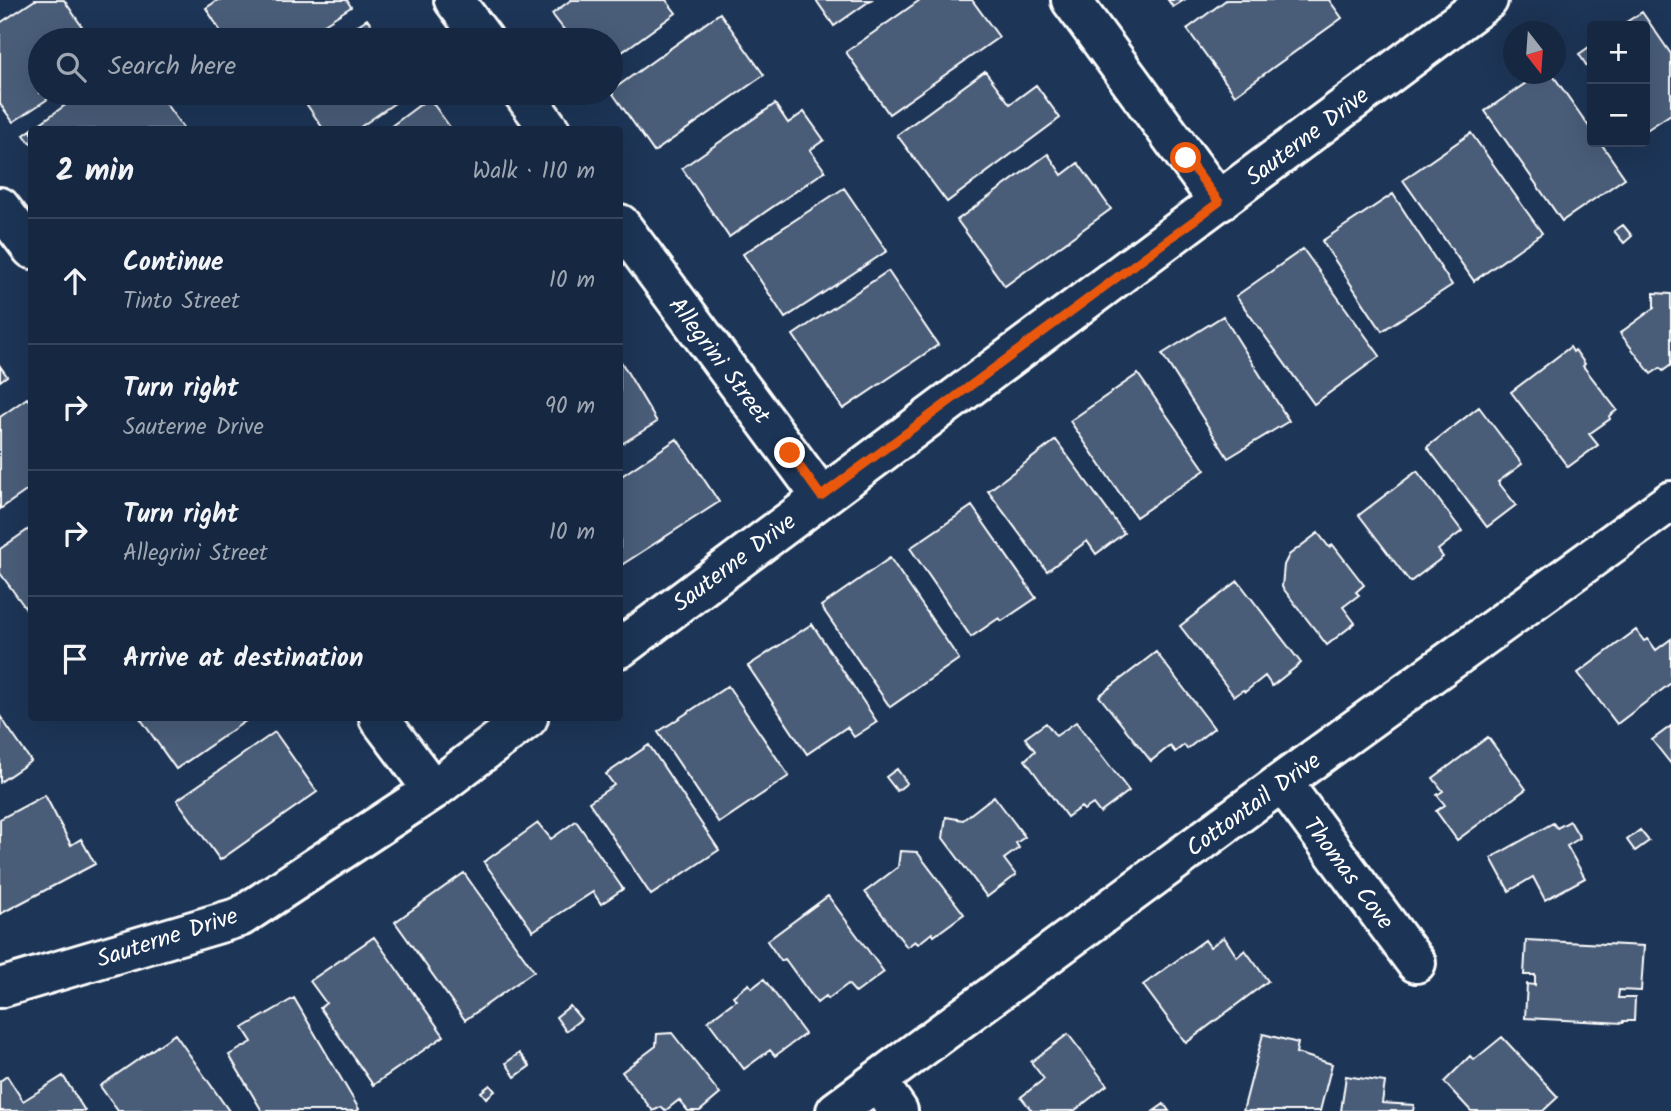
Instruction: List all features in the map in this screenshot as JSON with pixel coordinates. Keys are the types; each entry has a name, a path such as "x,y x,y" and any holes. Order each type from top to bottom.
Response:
{"street":[{"path":"454,0 475,28"},
{"path":"1071,0 1219,202"},
{"name":"Sauterne Drive","path":"623,646 1488,0"},
{"path":"532,105 547,126"},
{"path":"0,207 28,244"},
{"name":"Allegrini Street","path":"623,227 821,496"},
{"name":"Cottontail Drive","path":"836,1111 888,1096 1282,782 1671,500"},
{"path":"381,721 433,790"},
{"name":"Sauterne Drive","path":"0,988 240,916 433,790 524,721"},
{"name":"Thomas Cove","path":"1282,782 1416,963"}],"building":[{"path":"35,0 64,0 83,28 28,28 28,105 39,105 13,122 0,104 0,23"},
{"path":"218,0 347,0 351,7 318,28 218,28 206,8"},
{"path":"571,0 666,0 676,13 623,51 623,28 563,28 552,14"},
{"path":"816,0 871,0 834,26"},
{"path":"920,0 972,0 999,37 889,114 846,52"},
{"path":"1168,0 1184,0 1173,7"},
{"path":"1226,0 1329,0 1342,18 1235,95 1187,29"},
{"path":"1642,12 1648,21 1628,21"},
{"path":"720,13 764,75 654,152 621,105 623,105 623,82"},
{"path":"367,19 373,28 353,28"},
{"path":"1650,24 1671,54 1671,114 1650,128"},
{"path":"1587,48 1587,66 1579,54"},
{"path":"985,71 1010,104 1036,85 1060,118 947,202 897,135"},
{"path":"1524,84 1559,84 1587,124 1587,147 1603,147 1625,178 1562,221 1485,111"},
{"path":"775,104 788,123 804,112 824,140 810,150 825,171 729,237 682,168"},
{"path":"65,105 167,105 182,126 36,126"},
{"path":"307,105 392,105 362,126 321,126"},
{"path":"420,105 434,105 449,126 391,126"},
{"path":"1471,133 1542,233 1474,281 1403,180"},
{"path":"1048,154 1062,175 1078,163 1111,209 1005,286 957,220"},
{"path":"844,188 887,251 785,318 743,254"},
{"path":"1393,194 1452,285 1382,331 1322,241"},
{"path":"1623,225 1632,236 1624,243 1614,231"},
{"path":"1303,249 1380,356 1314,404 1236,296"},
{"path":"888,271 938,345 843,409 793,335"},
{"path":"1654,293 1671,294 1671,365 1663,371 1660,368 1651,374 1620,333 1654,308"},
{"path":"1223,316 1289,421 1228,458 1162,354"},
{"path":"1570,347 1573,352 1575,350 1585,364 1583,366 1617,410 1609,416 1610,419 1589,434 1598,445 1568,467 1511,392"},
{"path":"623,365 657,422 623,443"},
{"path":"0,366 7,376 0,381"},
{"path":"1138,374 1205,470 1136,517 1070,421"},
{"path":"28,399 28,490 0,509 0,417"},
{"path":"1479,407 1522,464 1498,482 1516,505 1487,527 1427,447"},
{"path":"677,439 719,502 623,564 623,475"},
{"path":"1056,440 1124,533 1096,554 1087,541 1047,571 988,491"},
{"path":"1417,471 1462,531 1438,550 1443,557 1410,582 1359,515"},
{"path":"972,506 1036,598 1002,621 999,618 971,637 910,548"},
{"path":"28,530 28,612 0,573 0,549"},
{"path":"1318,533 1329,547 1333,545 1364,585 1356,592 1359,595 1343,607 1355,623 1327,645 1282,587 1284,565 1289,555"},
{"path":"890,558 959,659 890,707 821,606"},
{"path":"1238,581 1301,663 1272,686 1265,676 1245,692 1243,690 1234,696 1180,626"},
{"path":"812,624 877,722 854,737 847,727 807,754 748,666"},
{"path":"1636,630 1644,641 1648,639 1656,650 1671,639 1671,683 1617,724 1578,673"},
{"path":"1156,652 1214,728 1187,749 1184,745 1175,752 1170,746 1151,761 1099,696"},
{"path":"728,686 789,776 719,823 658,732"},
{"path":"0,716 31,761 0,782"},
{"path":"142,721 246,721 176,769"},
{"path":"1076,722 1129,791 1100,813 1093,804 1084,810 1081,807 1067,817 1025,760 1035,751 1025,738 1046,723 1056,736"},
{"path":"1671,726 1671,764 1652,740"},
{"path":"275,732 317,792 220,860 177,800"},
{"path":"1488,737 1526,789 1457,840 1436,811 1445,805 1437,795 1443,791 1433,778"},
{"path":"649,745 719,850 651,895 589,802 614,785 606,774"},
{"path":"897,769 907,783 897,791 886,777"},
{"path":"45,795 71,845 81,839 95,864 0,914 0,819"},
{"path":"994,796 1025,837 1016,843 1019,848 1004,859 1016,875 987,897 943,838 946,817 963,820"},
{"path":"576,821 623,889 601,904 593,892 533,931 484,862 538,823 551,839"},
{"path":"1570,821 1580,838 1567,846 1585,878 1545,900 1533,877 1509,891 1491,858 1553,823 1557,828"},
{"path":"1640,830 1649,841 1635,851 1627,840"},
{"path":"900,851 917,852 964,914 934,936 932,933 918,944 915,941 907,947 865,892 898,867"},
{"path":"464,873 534,971 465,1020 395,922"},
{"path":"828,896 884,972 856,993 848,984 828,999 826,996 817,1003 785,959 781,961 767,941"},
{"path":"374,937 444,1036 373,1085 320,1008 326,1003 310,981"},
{"path":"1224,937 1237,957 1245,950 1268,981 1186,1043 1143,985 1205,940 1210,947"},
{"path":"1526,940 1644,946 1641,991 1619,990 1618,998 1635,998 1634,1021 1623,1023 1525,1018 1527,984 1535,985 1535,975 1524,975"},
{"path":"764,979 805,1034 775,1056 770,1050 744,1069 708,1021 736,1000 733,996 749,984 752,988"},
{"path":"294,998 359,1109 357,1111 262,1111 229,1055 252,1042 243,1028"},
{"path":"570,1006 581,1019 566,1031 556,1017"},
{"path":"672,1033 720,1094 700,1111 688,1111 679,1100 665,1111 661,1107 653,1111 622,1072 656,1046 657,1034"},
{"path":"175,1034 229,1111 118,1111 100,1086"},
{"path":"1068,1034 1107,1085 1074,1111 1032,1111 1021,1097 1044,1079 1031,1062"},
{"path":"1263,1034 1298,1043 1296,1053 1332,1064 1320,1111 1243,1111"},
{"path":"1502,1037 1558,1097 1543,1111 1471,1111 1444,1082 1470,1056 1474,1060"},
{"path":"519,1053 530,1066 515,1077 506,1063"},
{"path":"7,1076 23,1101 63,1076 85,1111 0,1111 0,1081"},
{"path":"1346,1076 1385,1082 1382,1103 1414,1105 1413,1111 1341,1111"},
{"path":"490,1085 495,1091 486,1098 481,1092"},
{"path":"1164,1104 1169,1111 1154,1111"}],"route":[{"path":"790,453 821,496 1219,202 1186,158"}]}
